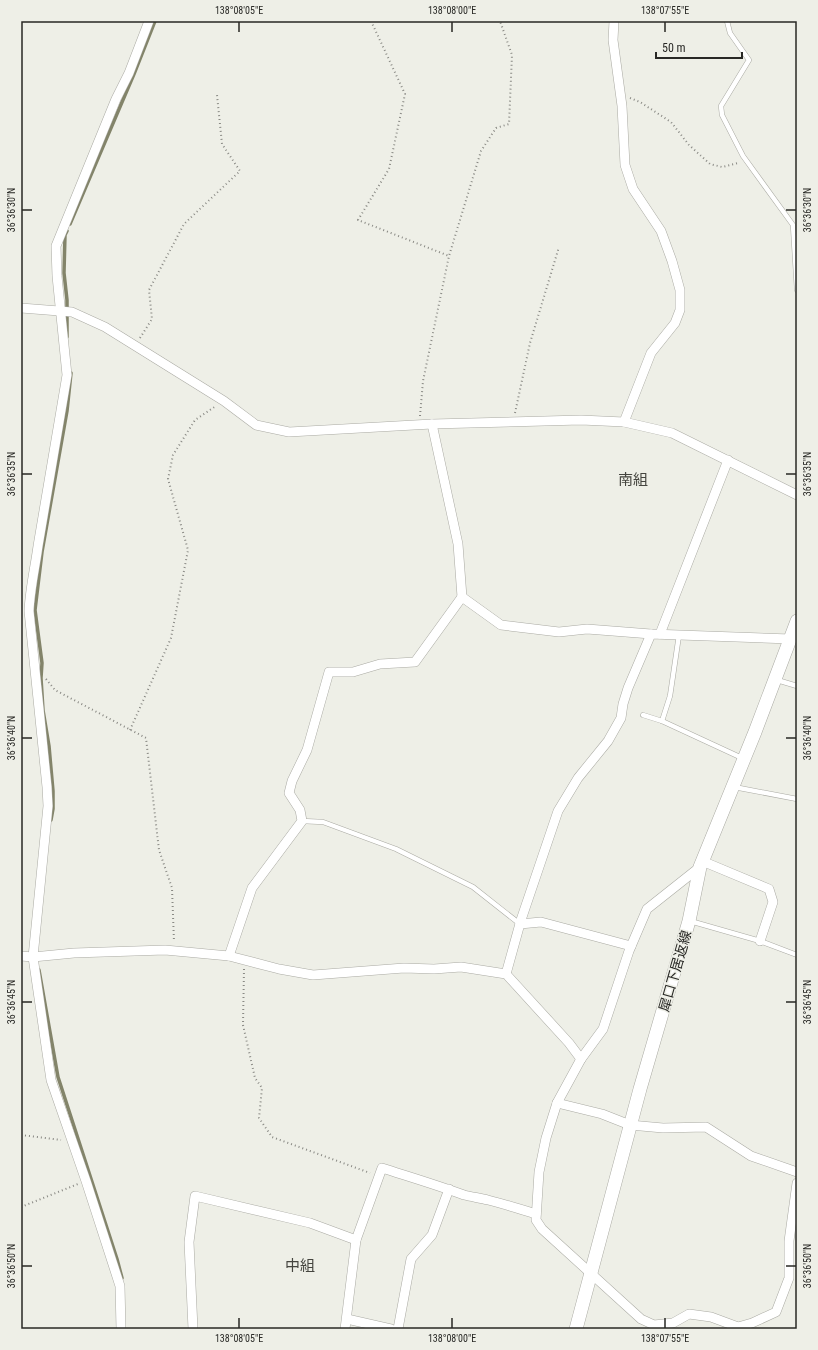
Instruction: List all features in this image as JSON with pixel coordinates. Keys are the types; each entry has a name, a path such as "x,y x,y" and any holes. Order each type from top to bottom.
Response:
{"main road":[{"name":"犀口下居返線","path":"576,1329 630,1125 689,921 701,864 744,759 797,621"}],"street":[{"path":"120,1329 120,1286 51,1080 33,957 48,806 48,787 29,611 30,594 35,572 38,546 67,375 60,312 56,246 116,99 129,73 149,21"},
{"path":"614,21 613,40 620,94 625,165 633,189 661,231 672,261 680,290 680,310 675,323 652,353 624,422"},
{"path":"21,308 72,312 105,327 224,401 256,425 289,432 432,424 580,420 624,422 672,433 797,495"},
{"path":"229,956 252,888 302,821 300,810 289,793 292,781 307,750 328,672 353,672 380,664 415,662 462,597 458,544 432,424"},
{"path":"506,974 520,924 558,811 578,778 608,741 621,718 623,704 628,688 655,634 728,460"},
{"path":"462,597 501,625 559,632 587,630 791,639"},
{"path":"760,941 773,902 769,889 701,864 647,909 631,946 603,1029 581,1059 557,1103 546,1138 539,1172 536,1220 542,1229 641,1319 654,1325 673,1323 690,1314 711,1317 738,1327 749,1326 776,1312 789,1278 789,1241 797,1183"},
{"path":"520,924 541,922 631,946"},
{"path":"21,956 33,957 74,953 165,950 229,956 279,969 313,975 404,968 434,969 461,967 506,974 569,1043 581,1059"},
{"path":"557,1103 602,1114 630,1125 662,1128 706,1127 751,1156 797,1172"},
{"path":"345,1329 356,1240 382,1168 429,1182 436,1186 465,1195 490,1200 536,1214"},
{"path":"398,1329 411,1259 432,1235 449,1189"},
{"path":"193,1329 189,1242 195,1196 310,1223 356,1240"},
{"path":"347,1319 390,1329"}],"lane":[{"path":"727,21 730,32 749,60 721,106 722,115 747,160 793,224 797,290"},
{"path":"662,721 670,696 679,635"},
{"path":"775,680 797,686"},
{"path":"643,715 662,721 744,759"},
{"path":"733,786 797,799"},
{"path":"302,821 323,822 396,848 473,887 520,924"},
{"path":"689,921 760,941 797,954"}],"path":[{"path":"371,21 405,94 389,169 358,220 449,256"},
{"path":"419,425 423,381 449,256 481,151 496,128 509,124 512,55 500,21"},
{"path":"620,94 640,102 671,122 689,145 710,164 722,167 747,160"},
{"path":"135,346 152,319 149,290 184,224 240,171 222,144 217,95"},
{"path":"513,422 530,343 559,247"},
{"path":"130,730 170,638 188,550 168,480 173,455 195,420 224,401"},
{"path":"34,666 55,690 146,738 159,850 172,888 174,951"},
{"path":"244,960 243,1025 255,1078 262,1088 259,1118 272,1136 378,1176"},
{"path":"21,1135 72,1142"},
{"path":"21,1207 86,1181"}],"waterway":[{"path":"70,224 155,21"},
{"path":"67,231 65,235 64,273 67,300 67,337"},
{"path":"51,820 53,809 53,791 49,746 43,710 41,678 42,663 35,610 42,552 67,411 71,373"},
{"path":"39,970 58,1077 122,1278"}],"district":[{"name":"南組","path":"633,480"},
{"name":"中組","path":"300,1266"}]}
